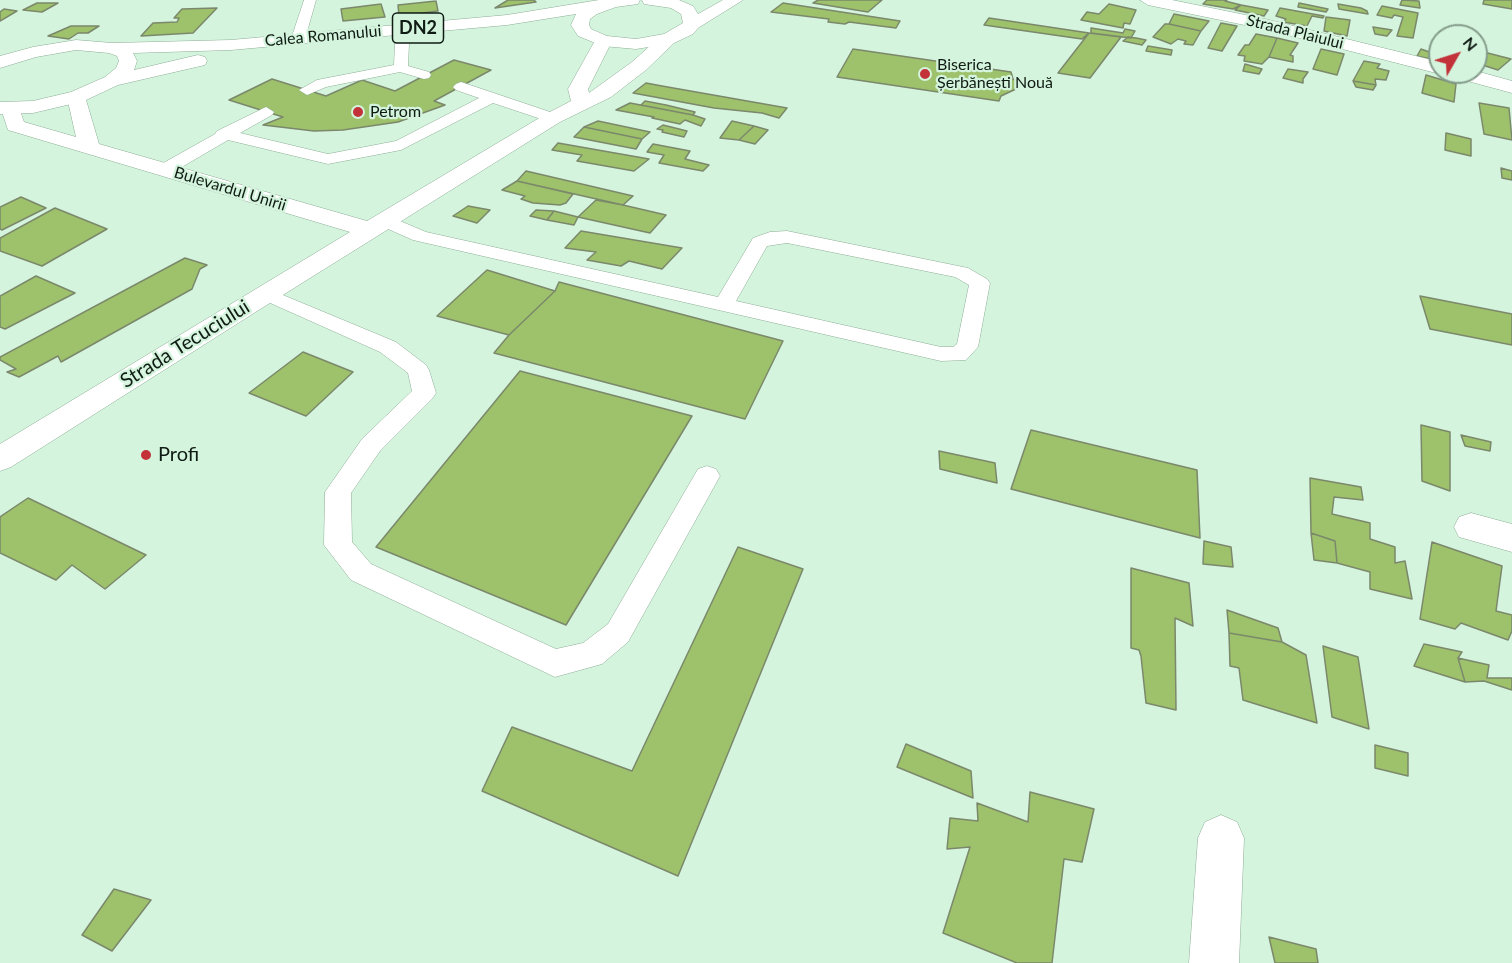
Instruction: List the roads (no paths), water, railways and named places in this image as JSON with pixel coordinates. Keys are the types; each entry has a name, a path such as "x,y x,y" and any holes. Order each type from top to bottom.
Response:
{"main road":[{"name":"Calea Romanului","path":"112,48 231,45 507,20 632,0"},
{"path":"650,0 675,4 687,9 692,17 692,24"},
{"path":"617,2 582,17 580,25 584,32 603,41 636,44 668,39 735,0"},
{"name":"Strada Plaiului","path":"1148,0 1265,24 1428,65"},
{"name":"Calea Romanului","path":"112,81 192,61 559,30 584,32"},
{"path":"379,226 553,118 604,93 639,66 668,39"},
{"path":"582,104 578,89 603,41"},
{"name":"DN2","path":"0,55 76,45 112,48"},
{"path":"112,48 124,53 128,61 124,71 112,81"},
{"name":"DN2","path":"0,62 33,52"},
{"name":"DN2","path":"5,108 33,107 77,97 112,81"},
{"path":"1488,81 1512,87"},
{"path":"77,97 89,148"},
{"name":"Bulevardul Unirii","path":"5,108 15,126 165,170 379,226"},
{"name":"Strada Tecuciului","path":"0,459 379,226"},
{"path":"1472,527 1512,538"},
{"path":"1214,963 1221,838"}],"lane":[{"path":"298,39 310,0"},
{"path":"401,68 402,43"},
{"path":"307,90 322,82 401,68 424,75"},
{"path":"461,87 553,118"},
{"path":"223,134 328,159 401,145 493,97"},
{"path":"165,170 223,134 266,112"},
{"path":"379,226 420,236 724,305 941,354 958,354 967,347 980,283 961,272 788,237 770,238 760,242 724,305"},
{"path":"266,294 388,347 418,370 424,393 371,445 338,492 338,544 361,572 555,663 591,655 618,633 707,476"}],"place":[{"name":"Biserica Șerbănești Nouă","path":"925,74"},
{"name":"Petrom","path":"358,112"},
{"name":"Profi","path":"146,455"}]}
